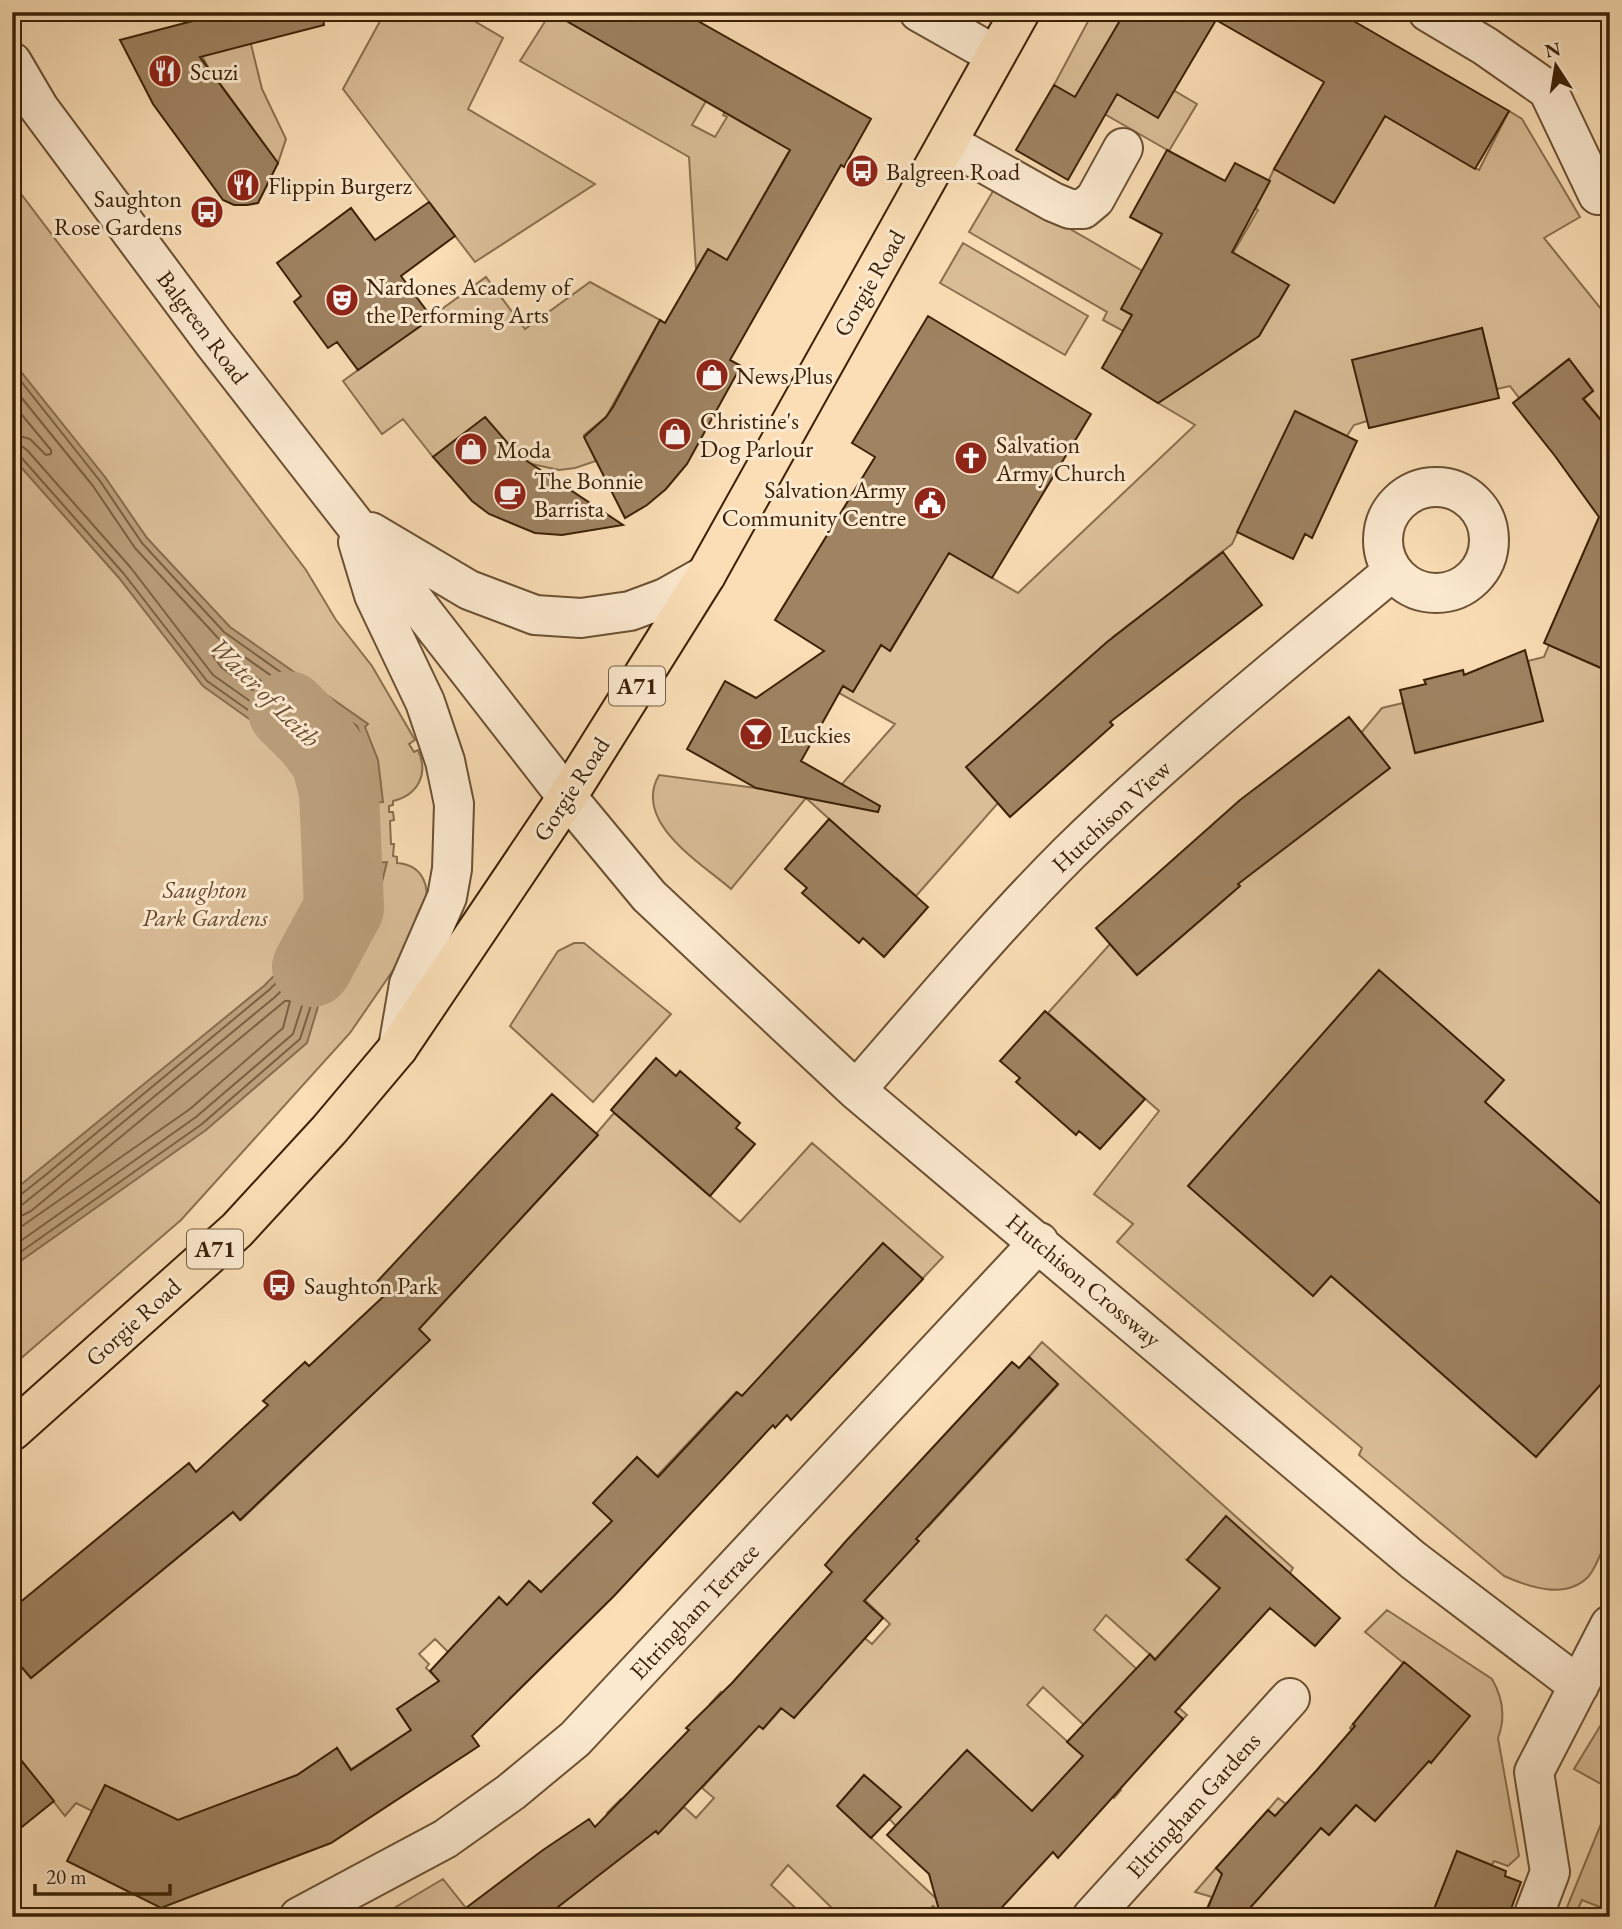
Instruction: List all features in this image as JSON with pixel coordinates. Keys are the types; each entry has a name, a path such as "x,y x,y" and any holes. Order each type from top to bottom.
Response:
{"main road":[{"name":"Gorgie Road","path":"12,1431 237,1230 329,1130 398,1048 567,797 706,575 1020,12"}],"street":[{"path":"919,12 995,55"},
{"path":"1428,12 1485,46 1548,90 1598,195"},
{"name":"Balgreen Road","path":"12,62 39,108 213,342 567,797"},
{"path":"948,143 1070,209 1083,209 1096,198 1123,149"},
{"path":"351,520 374,595 425,702 445,761 454,804 452,869 447,897 409,984 398,1048"},
{"name":"Balgreen Road","path":"351,520 469,590 536,615 581,618 630,611 665,598 706,575"},
{"name":"Hutchison View","path":"856,1090 998,927 1069,853 1150,777 1393,571"},
{"name":"Hutchison Crossway","path":"567,797 649,896 856,1090 1413,1560 1579,1686"},
{"name":"Eltringham Terrace","path":"299,1917 445,1839 511,1793 575,1739 1039,1242"},
{"path":"1533,1917 1549,1872 1534,1772 1610,1625"},
{"name":"Eltringham Gardens","path":"1095,1915 1290,1698"}],"green space":[{"path":"224,12 243,12 262,89 286,139 278,163 208,67 184,23"},
{"path":"385,12 459,12 503,38 468,109 595,184 475,262 343,89"},
{"path":"551,12 706,101 692,125 715,137 727,117 723,115 725,112 796,153 788,153 727,260 708,249 696,269 689,157 520,61"},
{"path":"1093,12 1133,12 1163,84 1197,104 1169,151 1054,85"},
{"path":"1509,111 1522,119 1580,217 1544,238 1610,320 1610,431 1584,399 1593,390 1569,359 1519,398 1510,386 1497,389 1482,328 1367,421 1354,425 1347,436 1295,412 1232,544 1186,580 1192,589 1148,610 1113,637 1141,674 998,803 916,896 896,878 888,886 860,847 806,798 731,889 673,840 654,809 653,792 659,775 827,801 895,724 801,672 806,664 853,692 881,645 891,650 922,598 942,549 1018,593 1195,425 1158,403 1259,336 1288,285 1233,253 1258,210 1255,209 1274,169 1334,203 1385,116 1479,170"},
{"name":"Saughton Park Gardens","path":"12,182 306,570 336,620 372,666 415,740 409,744 414,752 418,750 421,759 422,775 415,789 393,801 389,812 393,812 394,820 390,821 393,856 397,857 397,863 414,868 419,873 427,894 424,910 420,909 416,918 416,937 350,1033 181,1220 12,1366"},
{"path":"996,186 1153,277 1123,331 1103,320 1107,312 969,232"},
{"path":"963,243 1088,316 1065,355 940,283"},
{"path":"486,277 525,329 590,282 660,320 606,417 584,435 596,461 559,470 449,446 433,457 403,419 382,434 343,381"},
{"path":"1549,645 1607,671 1610,665 1610,1532 1588,1577 1579,1584 1558,1590 1524,1584 1504,1576 1359,1455 1362,1448 1117,1242 1133,1224 1094,1194 1159,1111 1048,1013 1110,944 1137,975 1239,887 1210,852 1361,733 1382,708 1403,703 1416,753 1542,721 1528,661 1544,657"},
{"path":"574,943 584,943 671,1014 593,1102 510,1026 558,951"},
{"path":"614,1113 740,1222 812,1143 943,1257 922,1279 883,1244 753,1385 742,1396 736,1392 657,1476 637,1457 614,1523 622,1553 600,1533 541,1592 529,1581 507,1605 499,1597 464,1668 435,1639 419,1654 429,1664 426,1668 445,1686 418,1695 397,1709 411,1730 351,1769 337,1748 323,1788 289,1778 173,1823 105,1785 92,1811 76,1803 65,1816 27,1768 12,1766 12,1656 31,1678 233,1512 241,1520 429,1340 419,1329 597,1136"},
{"path":"1042,1342 1293,1568 1290,1573 1187,1560 1250,1616 1205,1605 1155,1659 1106,1615 1094,1630 1187,1715 1183,1719 1146,1687 1099,1739 1043,1687 1027,1705 1121,1790 1114,1798 1077,1763 1032,1811 921,1852 875,1804 885,1793 864,1775 837,1806 956,1917 945,1917 933,1906 922,1917 841,1917 788,1865 771,1885 805,1917 545,1917 636,1845 607,1813 621,1799 658,1833 684,1807 696,1818 714,1798 702,1788 747,1739 710,1704 721,1692 763,1729 782,1708 794,1718 822,1687 810,1676 854,1629 872,1644 890,1624 865,1600 879,1506 902,1504 928,1527 1058,1385 1029,1357"},
{"path":"1387,1610 1492,1679 1502,1708 1498,1738 1519,1856 1508,1866 1494,1861 1492,1865 1457,1851 1431,1917 1227,1917 1207,1908 1212,1897 1195,1892 1216,1868 1255,1902 1306,1845 1268,1810 1278,1798 1286,1804 1290,1800 1329,1835 1356,1805 1375,1821 1401,1792 1350,1728 1353,1724 1390,1755 1402,1739 1431,1763 1469,1716 1365,1632"},
{"path":"1610,1710 1610,1789 1574,1769"},
{"path":"1610,1802 1610,1882 1604,1897 1610,1900 1610,1911 1582,1900 1575,1915 1578,1917 1563,1917"},
{"path":"443,1879 476,1917 379,1917"}],"water":[{"path":"12,357 105,477 147,538 230,627 368,724 365,727 378,760 383,802 312,806 311,799 301,798 294,751 203,686 119,578 12,457"},
{"path":"387,862 381,886 320,1000 307,1043 206,1130 12,1267 12,1192 265,985 286,963 303,944 313,926 307,884 310,871 314,870 315,866"}],"building":[{"path":"227,12 322,12 324,25 200,57 278,163 258,203 247,205 234,205 223,200 153,104 120,40"},
{"path":"551,12 682,12 871,119 844,167 841,165 730,360 741,366 687,464 666,489 625,518 584,437 613,407 660,320 665,323 708,249 727,260 790,150"},
{"path":"1125,12 1338,12 1509,111 1475,169 1385,116 1334,203 1274,169 1324,82 1216,20 1158,118 1117,94 1068,180 1016,150 1054,85 1075,97"},
{"path":"1167,150 1225,181 1235,163 1270,181 1232,252 1289,285 1259,336 1158,403 1102,368 1132,315 1121,309 1162,234 1130,217"},
{"path":"429,202 455,236 401,276 432,318 358,370 337,342 328,348 294,302 301,296 277,263 351,208 375,240"},
{"path":"928,316 1091,414 992,578 949,553 890,651 881,645 853,692 843,686 801,761 880,806 878,812 756,788 687,749 725,681 756,698 824,651 775,620 875,457 852,443"},
{"path":"1482,328 1499,398 1369,428 1352,360"},
{"path":"1569,359 1593,391 1583,399 1610,431 1610,672 1544,643 1599,517 1513,403"},
{"path":"1295,411 1357,441 1312,538 1305,534 1293,559 1237,532"},
{"path":"485,417 518,455 623,525 562,535 535,533 489,514 472,501 433,457"},
{"path":"1223,552 1262,605 1110,722 1113,725 1010,817 966,767 1107,642"},
{"path":"1525,650 1543,721 1415,753 1400,690 1426,684 1424,680 1463,670 1464,675"},
{"path":"1349,717 1390,768 1238,884 1240,886 1137,975 1096,928 1240,800"},
{"path":"829,819 928,907 884,957 863,938 859,943 802,893 807,888 785,869"},
{"path":"1379,970 1504,1080 1485,1102 1610,1212 1610,1374 1536,1457 1331,1276 1313,1296 1188,1186"},
{"path":"1045,1011 1145,1099 1100,1149 1079,1131 1076,1135 1016,1082 1020,1078 1000,1061"},
{"path":"656,1058 676,1076 680,1071 740,1123 736,1128 755,1144 710,1196 611,1110"},
{"path":"552,1094 598,1135 419,1329 430,1340 240,1520 233,1512 31,1678 12,1656 12,1609 189,1463 196,1472 268,1405 263,1401 305,1362 309,1366 385,1295 374,1285"},
{"path":"883,1243 923,1279 791,1420 787,1415 775,1428 773,1425 614,1596 472,1736 479,1746 331,1843 161,1908 67,1861 105,1785 178,1820 297,1775 337,1748 351,1770 411,1730 397,1709 439,1681 430,1671 499,1597 507,1605 529,1581 541,1592 612,1521 593,1503 637,1457 658,1477 737,1392 742,1396"},
{"path":"1029,1357 1058,1384 916,1539 919,1541 864,1601 883,1618 794,1718 781,1708 763,1729 759,1726 658,1834 656,1831 545,1917 454,1917 589,1819 595,1827 689,1730 686,1728 732,1683 832,1572 825,1565 846,1541 1012,1362 1019,1368"},
{"path":"1226,1516 1340,1618 1315,1646 1270,1608 1175,1712 1183,1719 1058,1858 1053,1852 993,1917 941,1917 929,1874 887,1835 967,1750 1032,1811 1083,1756 1067,1742 1150,1654 1155,1660 1220,1588 1187,1560"},
{"path":"1404,1662 1470,1716 1431,1763 1429,1761 1375,1821 1356,1805 1329,1835 1321,1828 1242,1917 1204,1917 1222,1874 1216,1868 1268,1810 1275,1816 1355,1726 1353,1724"},
{"path":"12,1749 54,1801 12,1835"},
{"path":"864,1775 901,1807 871,1838 837,1806"},
{"path":"1457,1851 1506,1871 1505,1876 1521,1882 1508,1917 1431,1917"}],"waterway":[{"name":"Water of Leith","path":"288,711 314,737 331,760 339,792 344,908 312,967"}],"place":[{"name":"Scuzi","path":"165,71"},
{"name":"Balgreen Road","path":"862,171"},
{"name":"Flippin Burgerz","path":"243,185"},
{"name":"Saughton Rose Gardens","path":"207,212"},
{"name":"Nardones Academy of the Performing Arts","path":"342,300"},
{"name":"News Plus","path":"712,375"},
{"name":"Christine's Dog Parlour","path":"675,434"},
{"name":"Moda","path":"471,449"},
{"name":"Salvation Army Church","path":"971,458"},
{"name":"The Bonnie Barrista","path":"510,494"},
{"name":"Salvation Army Community Centre","path":"930,503"},
{"name":"Luckies","path":"756,734"},
{"name":"Saughton Park","path":"279,1285"}]}
